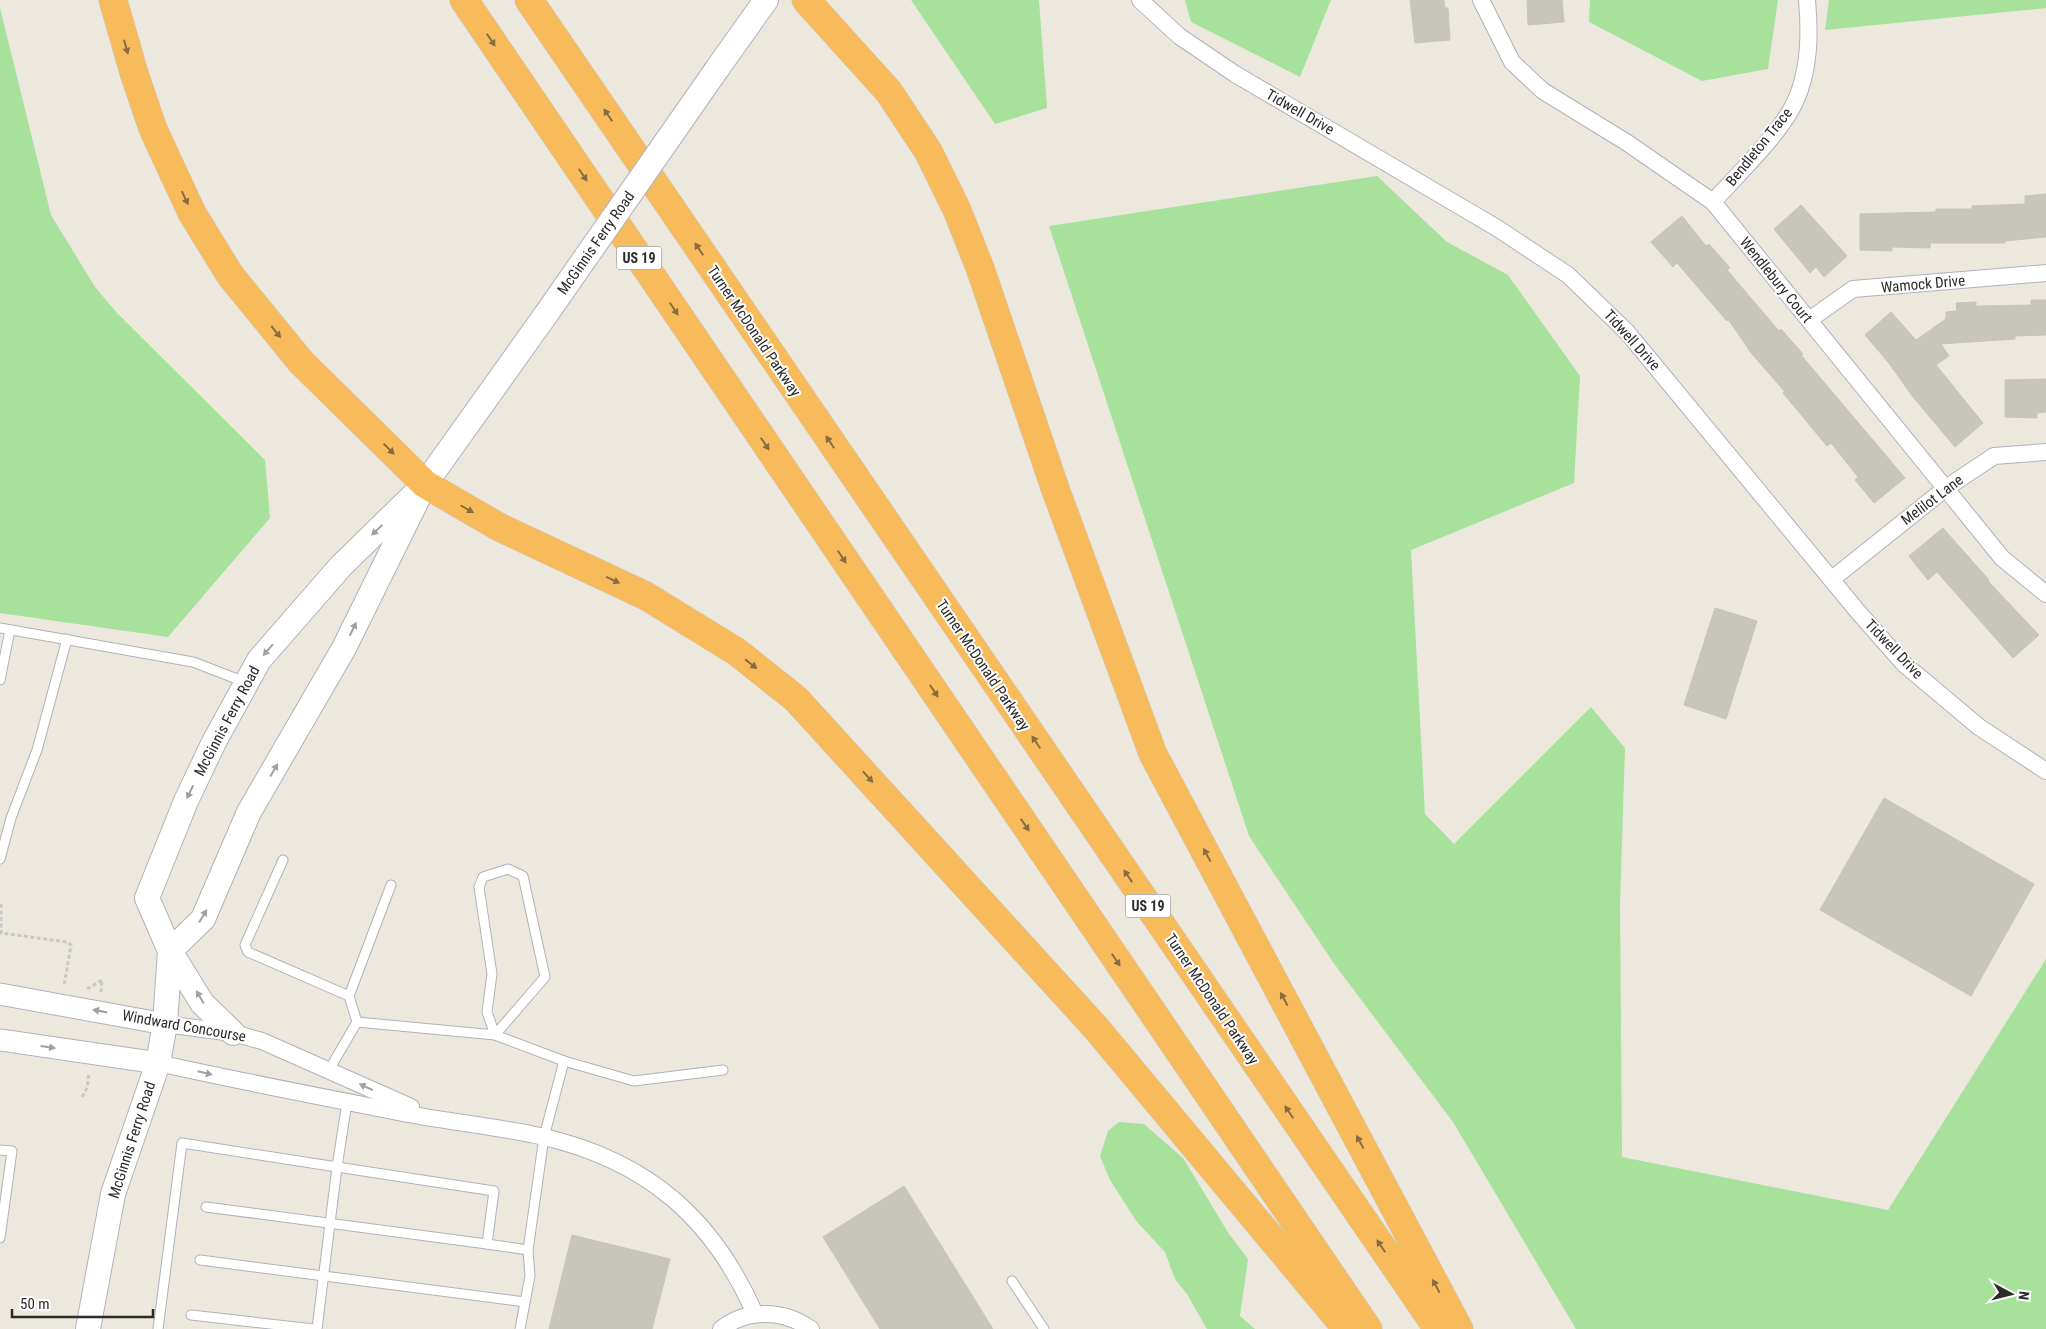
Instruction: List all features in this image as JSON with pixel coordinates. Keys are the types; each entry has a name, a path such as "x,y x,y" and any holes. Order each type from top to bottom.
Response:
{"highway":[{"path":"113,0 134,73 153,129 192,212 230,275 301,362 425,484 499,527 646,596 737,652 796,700 1096,1028 1346,1329"},
{"name":"US 19","path":"464,0 1368,1329"},
{"name":"Turner McDonald Parkway","path":"529,0 1438,1329"},
{"path":"806,0 889,92 928,151 953,202 980,268 1056,491 1153,754 1459,1329"}],"main road":[{"name":"McGinnis Ferry Road","path":"170,951 203,919 249,812 344,648 425,484 766,0"},
{"name":"McGinnis Ferry Road","path":"88,1329 113,1194 158,1062 165,1024 170,951 147,898 186,801 214,742 259,660 341,566 425,484"},
{"path":"170,951 202,1003 233,1033"}],"street":[{"name":"Tidwell Drive","path":"1140,0 1180,36 1236,74 1497,228 1568,275 1627,332 1904,664 1979,727 2046,771"},
{"name":"Wendlebury Court","path":"1481,0 1512,62 1543,91 1626,142 1714,202 2002,558 2046,594"},
{"name":"Bendleton Trace","path":"1714,202 1760,149 1795,102 1808,49 1807,0"},
{"name":"Wamock Drive","path":"1809,320 1853,290 2046,273"},
{"name":"Melilot Lane","path":"1832,579 1946,488 1994,456 2046,452"},
{"name":"Windward Concourse","path":"0,994 165,1024 233,1033 262,1041 444,1120"},
{"name":"Windward Concourse","path":"0,1040 158,1062 346,1102 544,1137 610,1158 652,1183 689,1212 714,1240 741,1282 755,1314"},
{"path":"721,1329 730,1322 755,1314 778,1314 799,1320 812,1329"}],"lane":[{"path":"0,628 193,662 246,682"},
{"path":"0,680 6,661 10,630"},
{"path":"0,859 11,818 37,750 67,639"},
{"path":"283,860 245,945 248,952 349,996"},
{"path":"508,869 523,876 545,977 496,1035 487,1012 492,974 479,887 484,877 508,869"},
{"path":"330,1070 357,1022 349,996 391,886"},
{"path":"357,1022 496,1035 564,1061 634,1081 723,1070"},
{"path":"520,1329 530,1276 528,1250 544,1137 564,1061"},
{"path":"191,1315 316,1329 346,1102"},
{"path":"158,1329 182,1143 494,1191 487,1244"},
{"path":"0,1150 12,1152 0,1238"},
{"path":"206,1207 528,1250"},
{"path":"200,1260 525,1302"},
{"path":"1012,1281 1044,1329"}],"green space":[{"path":"911,0 1039,0 1047,108 995,124"},
{"path":"1185,0 1331,0 1300,77 1191,22"},
{"path":"1590,0 1778,0 1768,69 1702,81 1589,22"},
{"path":"1829,0 2046,0 2046,8 1825,30"},
{"path":"0,8 51,215 95,287 117,313 265,460 270,518 168,637 0,613"},
{"path":"1377,176 1447,242 1508,275 1580,376 1574,483 1411,550 1425,814 1454,844 1591,707 1625,748 1620,904 1622,1157 1888,1210 2046,959 2046,1329 1576,1329 1453,1122 1335,965 1249,836 1049,226"},
{"path":"1119,1122 1144,1124 1183,1158 1229,1234 1248,1259 1240,1316 1255,1329 1207,1329 1187,1294 1175,1279 1165,1252 1137,1222 1110,1180 1100,1156 1108,1131"}],"building":[{"path":"1410,0 1444,0 1445,8 1448,8 1450,40 1415,43"},
{"path":"1527,0 1562,0 1564,22 1528,25"},
{"path":"2046,194 2046,237 2005,241 2005,243 1930,243 1930,248 1892,247 1892,251 1860,250 1860,214 1936,212 1936,209 1972,209 1972,206 2025,204 2025,196"},
{"path":"1801,205 1847,256 1824,277 1816,267 1810,273 1774,229"},
{"path":"1682,216 1706,246 1709,244 1730,268 1727,270 1779,331 1781,329 1803,354 1801,355 1905,478 1874,503 1855,480 1858,477 1831,443 1827,446 1783,393 1785,392 1752,354 1728,319 1727,321 1677,263 1673,267 1651,242"},
{"path":"2031,300 2046,300 2046,335 2015,336 2015,339 1941,344 1949,356 1936,365 1983,423 1955,447 1865,335 1891,312 1916,340 1946,319 1946,312 1957,311 1956,303 1976,302 1976,306 2031,305"},
{"path":"2046,379 2046,412 2037,413 2037,418 2005,417 2005,380"},
{"path":"1943,528 1988,581 2039,635 2013,658 1937,572 1928,580 1909,556"},
{"path":"1715,608 1757,621 1726,719 1684,705"},
{"path":"1884,798 2034,884 1971,996 1820,910"},
{"path":"904,1186 993,1329 880,1329 823,1237"},
{"path":"572,1235 670,1259 652,1329 549,1329"}]}
